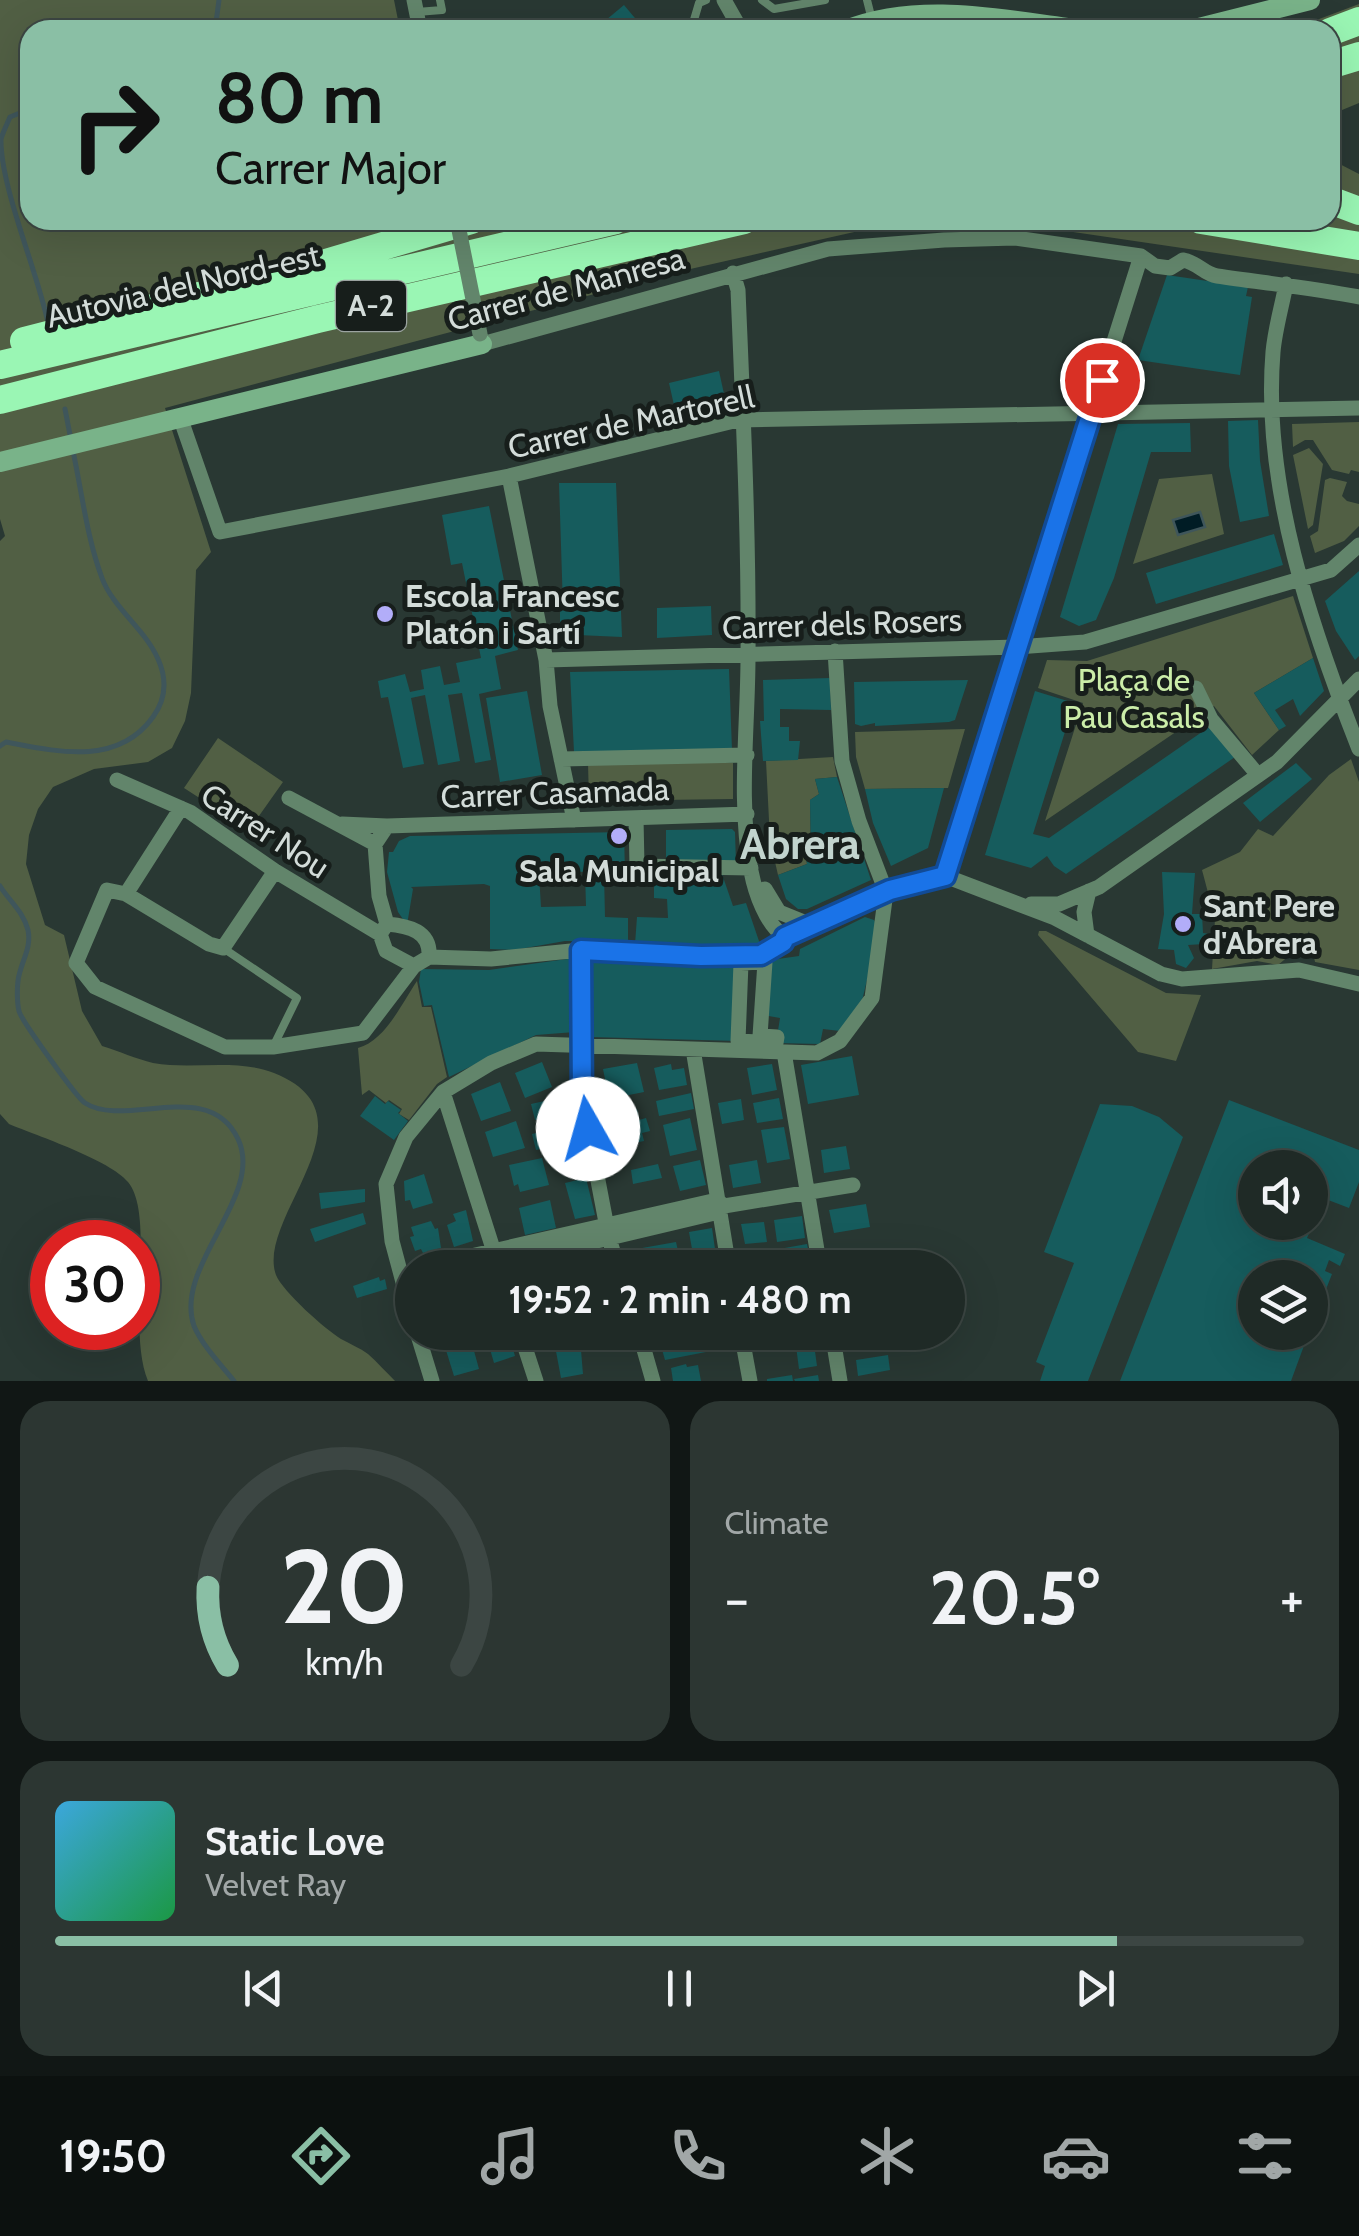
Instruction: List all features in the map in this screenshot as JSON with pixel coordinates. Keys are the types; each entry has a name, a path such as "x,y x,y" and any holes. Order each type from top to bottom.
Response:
{"highway":[{"path":"0,348 316,266 438,230"},
{"name":"Autovia del Nord-est","path":"0,365 574,230"},
{"name":"Autovia del Nord-est","path":"0,400 318,319 701,230"},
{"path":"1262,230 1359,246"}],"street":[{"path":"1231,20 1310,0"},
{"path":"902,20 981,14 1020,20"},
{"path":"459,230 481,339"},
{"name":"Carrer de Manresa","path":"0,462 828,249 1015,238 1142,256"},
{"path":"945,876 1142,256 1155,266 1170,268 1182,260 1196,262 1210,275 1359,297"},
{"path":"734,274 745,420 750,868 770,922 785,937"},
{"path":"1286,284 1273,351 1276,470 1302,578 1359,749"},
{"name":"Carrer de Martorell","path":"180,417 220,532 509,476 745,420 1359,408"},
{"path":"509,476 574,820"},
{"name":"Carrer dels Rosers","path":"546,660 1086,642 1331,570 1359,546"},
{"path":"396,1250 386,1184 406,1136 444,1092 491,1063 536,1044 817,1054 840,1040 872,998 886,892 842,761 836,651"},
{"path":"1016,903 1059,904 1089,891 1277,762 1359,679"},
{"path":"1196,688 1211,719 1258,775"},
{"path":"561,759 746,756"},
{"name":"Carrer Nou","path":"117,780 181,808 275,871 383,929"},
{"path":"289,798 375,844"},
{"path":"126,894 181,808"},
{"name":"Carrer Casamada","path":"338,824 387,826 747,814"},
{"path":"636,818 637,866 750,868"},
{"path":"387,826 375,844 386,952 421,962 581,950 761,955 783,942 786,927 762,882 749,843"},
{"path":"275,871 223,948 209,944 126,894 108,890 76,963 95,988 224,1047 273,1046 362,1033 430,946 422,934 407,926 383,929"},
{"path":"785,937 886,892 945,876 1087,935 1161,974 1182,979 1299,970 1359,984"},
{"path":"1087,935 1084,912 1089,891"},
{"path":"779,912 810,926"},
{"path":"581,950 582,1097 613,1250"},
{"path":"765,962 760,1036 777,1038 776,1043 738,1041 741,963 765,962"},
{"path":"693,1049 726,1250"},
{"path":"784,1052 817,1250"},
{"path":"444,1092 490,1250"},
{"path":"538,1250 720,1206 853,1186"},
{"path":"423,1350 432,1381"},
{"path":"526,1350 536,1381"},
{"path":"644,1350 652,1381"},
{"path":"744,1350 750,1381"},
{"path":"835,1350 840,1381"}],"lane":[{"path":"416,6 442,10 440,0"},
{"path":"694,20 699,3 706,0"},
{"path":"762,0 774,9 825,0"},
{"path":"223,948 297,998 273,1046"}],"green space":[{"path":"0,0 394,0 398,20 20,20 20,230 863,230 677,272 165,408 211,552 196,570 191,693 185,721 172,748 148,762 94,769 53,787 38,809 29,835 26,864 45,925 64,935 82,1011 102,1046 153,1063 259,1069 274,1073 304,1092 317,1115 317,1141 274,1251 276,1275 315,1319 368,1354 395,1381 148,1381 141,1350 160,1350 160,1220 140,1220 128,1182 106,1165 9,1124 0,1114 0,541 5,536 0,519"},
{"path":"1359,4 1359,103 1340,111 1340,20 1317,20"},
{"path":"1340,164 1359,174 1359,274 1060,230 1340,230"},
{"path":"1359,422 1359,472 1332,470 1313,440 1293,447 1292,424"},
{"path":"1309,448 1323,464 1313,525 1308,529 1293,455"},
{"path":"1212,474 1224,534 1133,564 1159,479"},
{"path":"1325,480 1347,482 1342,496 1359,504 1359,526 1344,541 1315,553 1310,536 1318,531"},
{"name":"Plaça de Pau Casals","path":"1293,596 1313,658 1254,693 1279,730 1252,755 1214,706 1045,821 1083,703 1038,688 1047,660 1087,661"},
{"path":"965,729 948,788 865,789 856,757 855,732"},
{"path":"218,738 283,782 249,830 184,788"},
{"path":"833,757 837,777 815,779 819,794 810,800 811,855 806,858 807,864 778,875 770,840 766,761"},
{"path":"1351,759 1359,782 1359,970 1315,962 1309,931 1303,944 1278,965 1257,961 1212,969 1215,919 1202,870 1240,852 1258,829 1273,836 1329,775"},
{"path":"588,763 733,763 733,799 589,801"},
{"path":"1039,931 1046,931 1166,993 1201,995 1176,1061 1138,1052 1038,935"},
{"path":"417,981 422,1007 431,1007 447,1077 409,1120 389,1100 386,1103 369,1090 362,1095 358,1048 385,1030"}],"water":[{"path":"1200,512 1205,527 1178,535 1173,520"}],"building":[{"path":"624,5 637,20 606,20"},
{"path":"1167,275 1248,287 1246,296 1252,297 1240,375 1138,360"},
{"path":"719,371 726,403 676,414 669,383"},
{"path":"1258,420 1269,516 1240,522 1229,466 1228,421"},
{"path":"1190,423 1191,452 1151,452 1114,578 1096,620 1079,626 1060,617 1118,424"},
{"path":"559,483 616,483 622,637 560,638 563,608"},
{"path":"489,506 518,650 495,656 501,689 479,694 491,760 475,763 462,693 448,695 460,761 438,765 425,695 411,698 424,764 403,768 388,697 381,698 378,681 405,674 410,692 424,689 421,670 440,666 444,685 460,682 456,663 481,658 462,563 451,565 442,515"},
{"path":"1274,534 1283,565 1156,604 1146,573"},
{"path":"1359,571 1359,656 1355,660 1336,631 1325,601"},
{"path":"711,606 712,635 657,638 657,608"},
{"path":"1313,658 1324,691 1300,716 1293,699 1275,710 1286,726 1279,730 1254,693"},
{"path":"729,669 732,750 574,752 570,672"},
{"path":"830,678 831,710 780,709 780,727 789,727 789,741 800,741 798,760 763,761 763,680"},
{"path":"968,680 955,720 855,724 854,682"},
{"path":"527,691 542,775 500,782 486,698"},
{"path":"1035,691 1074,703 1033,834 1049,838 1212,725 1235,757 1066,874 1047,856 1031,868 985,855"},
{"path":"1296,763 1312,779 1260,822 1243,803"},
{"path":"837,777 871,880 807,909 798,909 786,899 778,875 807,864 806,858 811,855 810,800 819,794 815,779"},
{"path":"944,788 928,848 891,866 873,823 865,789"},
{"path":"732,829 736,864 666,862 666,830"},
{"path":"624,832 625,874 604,873 605,917 628,918 628,942 565,941 514,950 490,949 490,886 484,884 411,887 407,925 398,912 387,872 389,852 410,836","holes":["585,872 586,906 541,907 539,874"]},
{"name":"Sant Pere d'Abrera","path":"1162,872 1195,873 1192,914 1202,914 1203,933 1209,934 1208,949 1204,944 1188,945 1194,958 1186,968 1176,964 1174,950 1158,949 1164,914"},
{"path":"642,874 722,874 733,906 746,903 760,944 704,951 650,949 635,944 637,917 668,918 667,899 654,898 654,886 642,886"},
{"path":"865,917 874,920 879,929 862,1001 840,1031 823,1029 820,1044 776,1043 780,1018 763,1015 771,960 799,956 800,949"},
{"path":"574,958 575,1032 536,1035 449,1077 432,1005 424,1006 419,982 421,969 489,970"},
{"path":"588,958 736,962 738,1041 590,1037"},
{"path":"852,1056 859,1095 808,1104 801,1065"},
{"path":"542,1062 552,1087 525,1098 515,1073"},
{"path":"637,1063 644,1092 609,1099 603,1069"},
{"path":"671,1064 672,1070 684,1068 687,1085 659,1090 654,1068"},
{"path":"772,1064 777,1090 752,1095 747,1068"},
{"path":"500,1082 511,1111 481,1121 471,1094"},
{"path":"691,1093 694,1109 659,1116 656,1101"},
{"path":"375,1096 401,1110 398,1113 408,1121 394,1140 360,1116"},
{"path":"558,1098 562,1113 535,1120 531,1104"},
{"path":"779,1098 783,1119 757,1123 753,1103"},
{"path":"741,1099 744,1120 722,1124 718,1103"},
{"path":"1229,1100 1359,1150 1359,1182 1349,1208 1328,1200 1328,1150 1238,1150 1238,1240 1312,1240 1345,1254 1340,1266 1329,1260 1238,1260 1238,1350 1302,1350 1291,1381 1120,1381"},
{"path":"1100,1104 1132,1106 1159,1117 1183,1137 1088,1381 1040,1381 1045,1366 1036,1362 1074,1263 1044,1252"},
{"path":"637,1109 639,1120 646,1118 650,1131 642,1133 644,1141 620,1146 615,1114"},
{"path":"690,1118 697,1150 670,1156 663,1125"},
{"path":"516,1121 525,1148 493,1157 485,1132"},
{"path":"564,1126 568,1143 536,1150 532,1134"},
{"path":"784,1127 790,1159 767,1163 761,1130"},
{"path":"846,1146 850,1169 824,1173 821,1150"},
{"path":"542,1158 549,1185 520,1192 518,1184 514,1186 509,1165"},
{"path":"700,1160 706,1185 680,1191 673,1166"},
{"path":"757,1160 761,1183 733,1188 729,1165"},
{"path":"658,1164 662,1178 633,1184 631,1170"},
{"path":"424,1174 433,1203 413,1209 410,1200 405,1201 404,1181"},
{"path":"586,1178 595,1215 575,1219 565,1183"},
{"path":"365,1189 365,1202 321,1209 319,1193"},
{"path":"550,1200 556,1228 525,1235 519,1208"},
{"path":"866,1204 870,1227 834,1233 829,1210"},
{"path":"466,1210 473,1241 454,1247 447,1225 456,1221 453,1214"},
{"path":"363,1213 366,1224 315,1242 310,1229"},
{"path":"802,1216 805,1238 777,1242 774,1220"},
{"path":"431,1221 438,1228 441,1248 415,1250 411,1227"},
{"path":"764,1222 767,1242 745,1244 741,1224"},
{"path":"712,1228 715,1250 692,1250 689,1232"},
{"path":"676,1242 678,1250 642,1250"},
{"path":"807,1244 808,1250 779,1250"},
{"path":"379,1277 380,1281 385,1279 387,1289 357,1298 353,1286"},
{"path":"446,1350 474,1350 479,1369 454,1376"},
{"path":"490,1350 513,1350 515,1356 494,1363"},
{"path":"556,1350 581,1350 583,1374 561,1378"},
{"path":"662,1350 706,1350 706,1352 665,1360"},
{"path":"797,1350 815,1350 817,1366 799,1369"},
{"path":"888,1355 890,1370 858,1376 856,1360"},
{"path":"698,1365 701,1381 673,1381 671,1368"},
{"path":"792,1375 793,1381 767,1381 767,1379"},
{"path":"818,1375 819,1381 794,1379"}],"waterway":[{"path":"216,20 219,0"},
{"path":"20,113 10,117 1,139 20,228"},
{"path":"21,230 48,323"},
{"path":"65,409 71,440"},
{"path":"0,746 6,742 66,751 105,749 139,733 153,717 163,696 158,659 102,578 73,451"},
{"path":"0,886 28,930 18,981 19,1011 80,1098 102,1109 187,1107 207,1111 225,1121 238,1139 243,1161 240,1184 196,1279 191,1303 197,1333 234,1381"}],"place":[{"name":"Escola Francesc Platón i Sartí","path":"385,614"},
{"name":"Sala Municipal","path":"619,836"},
{"name":"Sant Pere d'Abrera","path":"1183,924"}],"district":[{"name":"Abrera","path":"800,844"}],"route":[{"path":"588,1129 582,1097 581,950 761,955 785,937 890,890 945,876 1102,380"}]}
